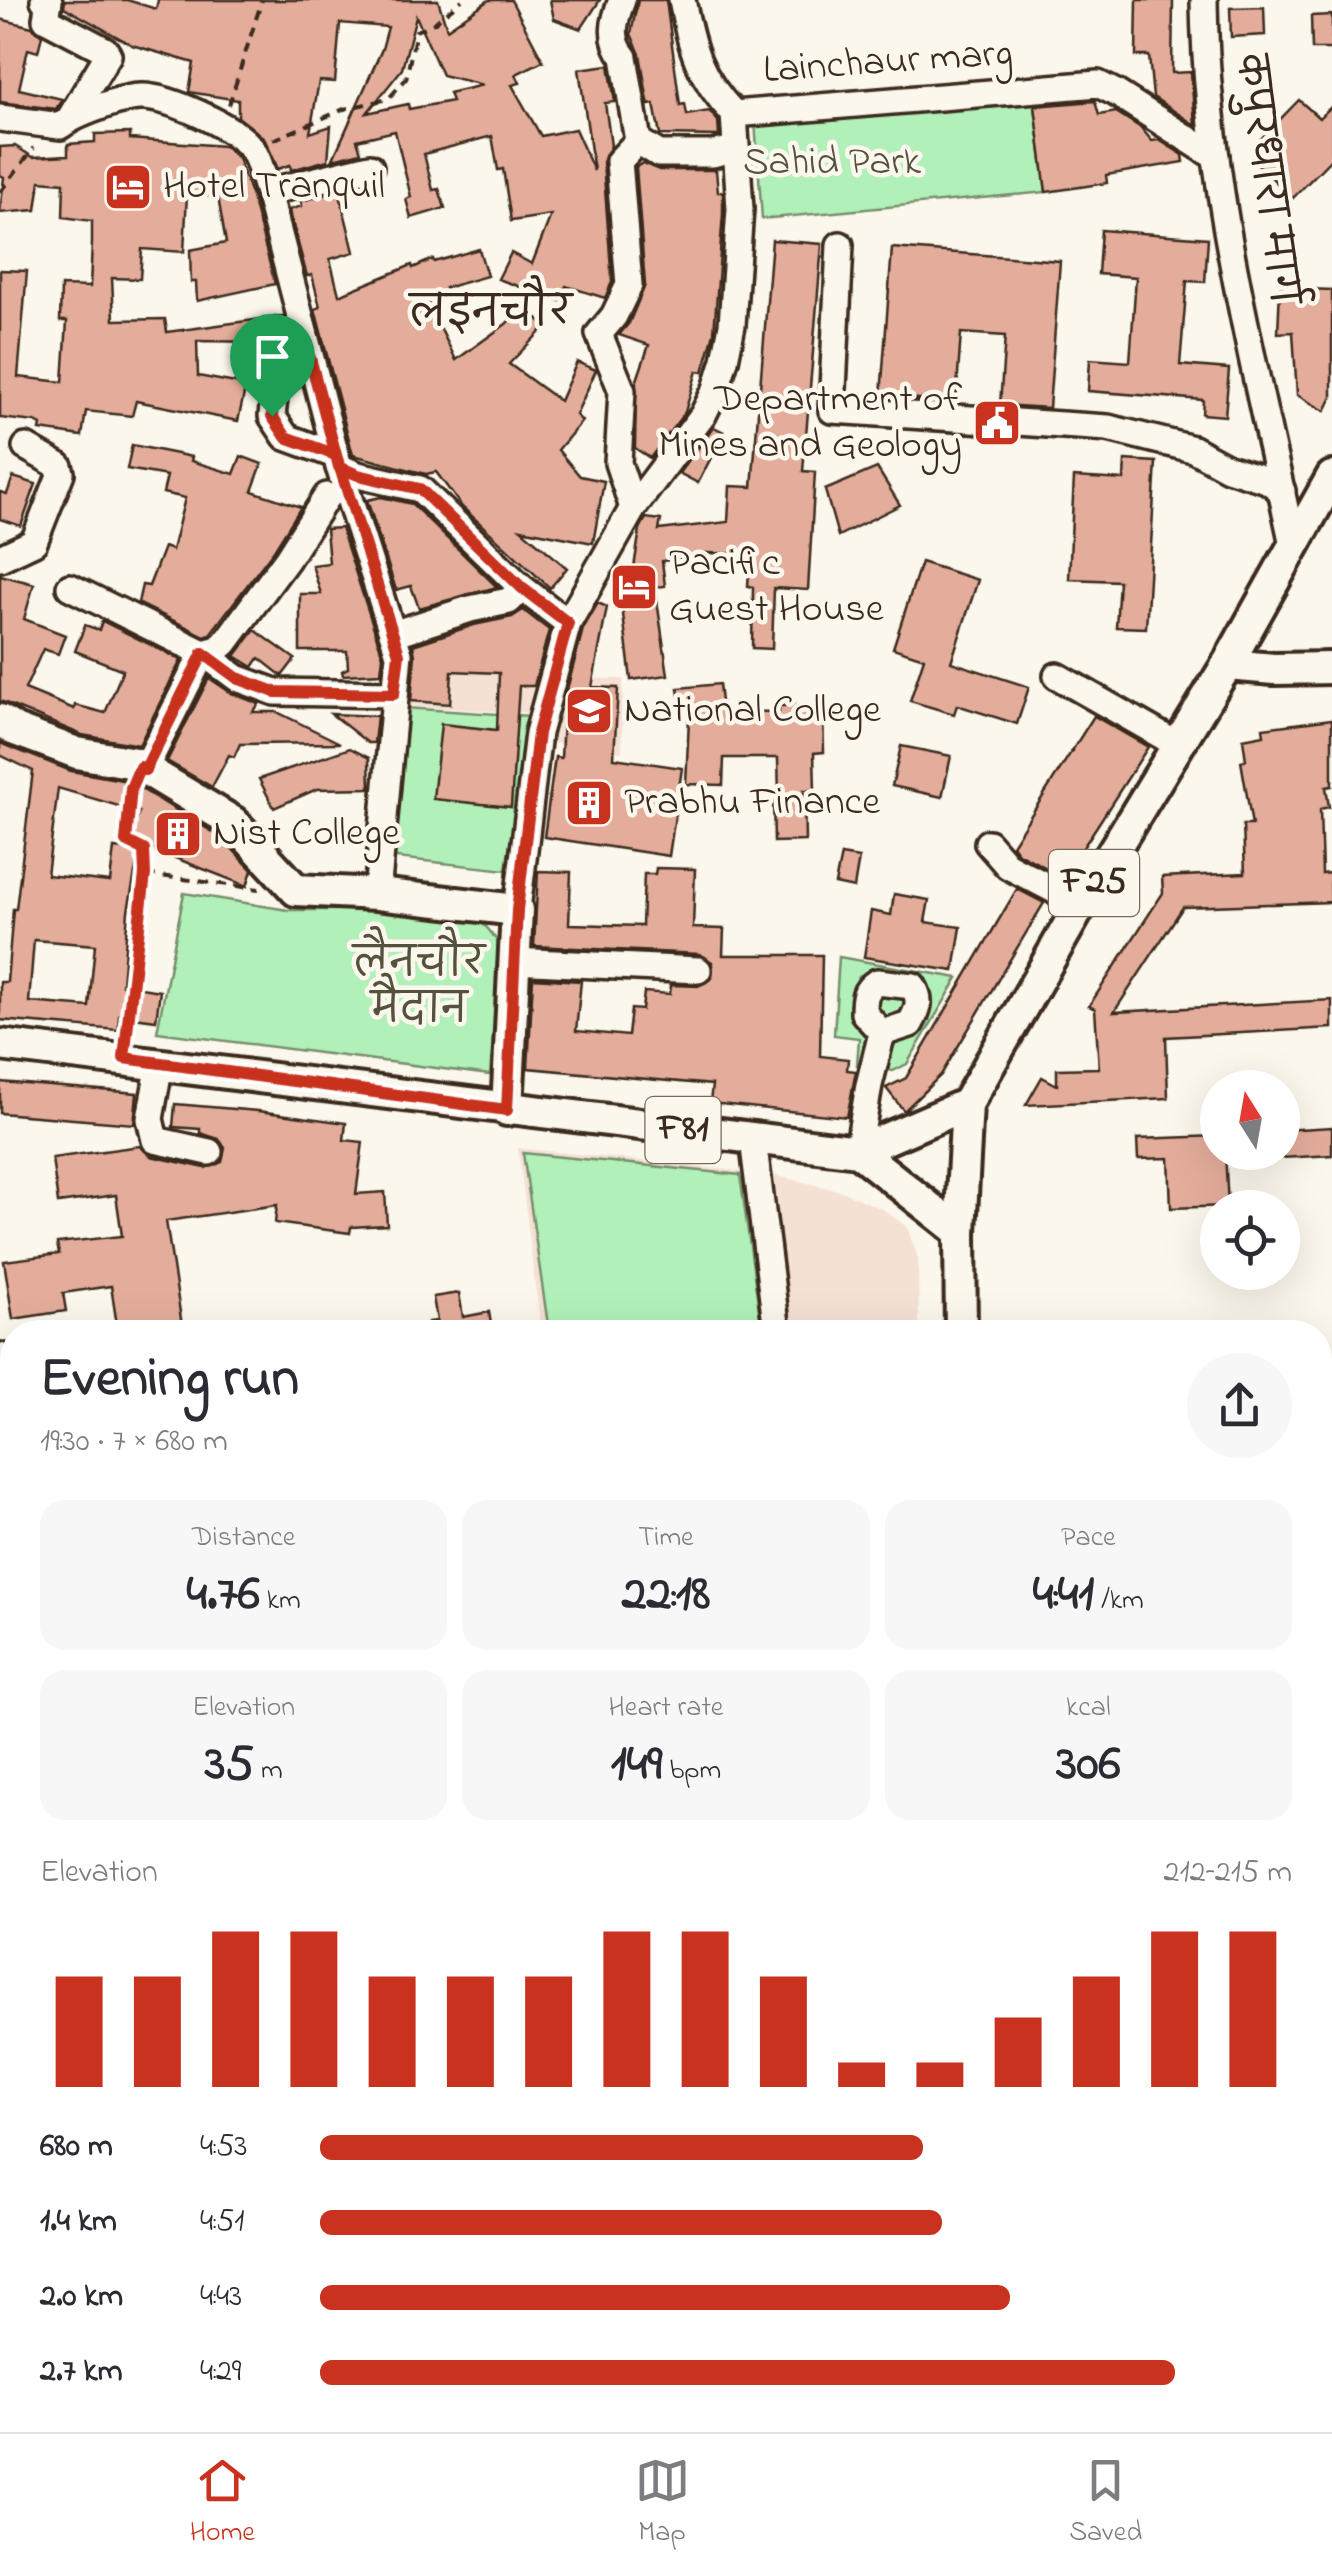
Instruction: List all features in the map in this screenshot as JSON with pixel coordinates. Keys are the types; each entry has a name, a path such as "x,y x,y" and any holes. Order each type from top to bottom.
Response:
{"main road":[{"name":"F25","path":"960,1232 967,1104 1227,665 1332,477"},
{"path":"1227,665 1332,668"},
{"path":"0,720 15,730 78,754 135,763 233,822 296,890 377,894 517,910 507,1110"},
{"name":"F81","path":"0,1046 124,1058 507,1110 858,1151"},
{"path":"961,1320 960,1232 858,1151 967,1104"}],"street":[{"path":"622,0 614,22 638,141 659,154 712,154 736,148"},
{"path":"682,0 700,69 711,90 734,114"},
{"name":"कपुरधारा मार्ग","path":"1204,0 1205,64 1228,238 1293,545"},
{"path":"45,10 108,55 64,122"},
{"name":"Lainchaur marg","path":"517,910 538,733 568,623 633,508 703,415 716,390 732,326 740,209 734,114 1098,84 1216,157"},
{"path":"0,118 64,122 138,96 162,99 236,136 268,192 337,461 399,654 377,894"},
{"path":"633,508 618,463 622,391 599,334 614,316 629,285 618,161 638,141"},
{"path":"268,192 370,167"},
{"path":"840,245 832,410 1108,428 1193,449 1228,468 1266,480 1282,491"},
{"path":"310,358 274,389 272,416 286,437 358,475 420,489 522,588 568,623"},
{"path":"0,558 34,542 61,473 59,466 26,447"},
{"path":"203,653 218,650 226,643 327,496"},
{"path":"70,588 203,653 237,678 275,692 394,694"},
{"path":"393,634 509,602 522,588"},
{"path":"143,768 203,653"},
{"path":"1057,676 1178,745"},
{"path":"988,843 1008,866 1082,904"},
{"path":"513,961 698,970"},
{"path":"858,1151 882,1033"},
{"path":"160,1064 150,1119 155,1140 209,1152"},
{"path":"753,1138 776,1320"}],"path":[{"path":"262,0 236,136 388,99 406,79 416,31 462,0"},
{"path":"0,192 50,129 64,122"},
{"path":"124,1058 145,874 144,850 126,841 131,788 143,768"},
{"path":"145,874 248,889 296,890"}],"shaded area":[{"path":"536,606 558,633 531,713 404,706 411,638 467,618"},
{"name":"National College","path":"560,678 623,679 622,752 552,743"},
{"path":"518,1148 769,1174 841,1191 884,1210 907,1227 918,1258 919,1320 540,1320"}],"green space":[{"name":"Sahid Park","path":"1034,99 1046,192 762,219 755,121"},
{"path":"404,708 529,716 506,870 387,857"},
{"name":"लैनचौर मैदान","path":"184,893 288,910 453,910 476,918 501,948 490,1075 157,1032"},
{"path":"839,957 958,978 907,1064 893,1071 857,1065 859,1038 834,1035"},
{"path":"523,1153 740,1175 760,1320 547,1320"}],"building":[{"path":"65,0 127,0 156,9 158,0 438,0 447,29 489,0 511,0 543,61 516,74 520,83 512,85 541,136 575,129 594,171 579,69 609,65 615,102 605,103 611,146 603,162 612,282 605,298 566,286 560,301 498,279 511,253 532,264 551,215 511,221 503,169 498,170 492,136 424,154 433,190 439,189 445,208 411,218 406,199 411,197 395,131 357,140 361,152 333,159 388,27 340,23 335,82 319,81 310,133 331,126 328,160 291,170 290,165 278,169 264,138 238,117 238,100 189,92 194,63 132,45 64,7","holes":["416,16 442,75 483,85 449,93 452,101 409,109 408,104 367,113 402,69"]},
{"path":"550,0 600,0 581,29 554,19"},
{"path":"638,0 666,0 680,105 685,104 687,115 709,111 718,121 719,136 660,135 654,104 649,105 640,54 631,34"},
{"path":"1137,0 1173,0 1172,73 1191,72 1195,125 1153,97 1149,56 1136,56"},
{"path":"1264,7 1265,35 1231,37 1230,8"},
{"path":"1332,15 1332,49 1312,49 1311,16"},
{"path":"0,19 32,27 42,35 38,52 28,49 19,89 62,99 56,109 0,102"},
{"path":"1299,100 1319,118 1332,106 1332,158 1293,198 1255,162 1261,156 1252,148"},
{"path":"1095,101 1099,115 1116,112 1141,128 1152,141 1159,140 1183,155 1184,162 1106,175 1107,183 1046,192 1035,106"},
{"path":"130,133 130,139 224,146 238,158 275,284 197,301 196,282 191,282 190,250 226,243 218,197 187,194 184,252 142,249 140,279 112,278 114,320 165,319 167,332 283,316 292,351 263,355 263,342 197,341 198,376 246,385 238,421 136,401 132,416 86,411 82,436 40,430 41,425 35,422 0,418 0,270 27,271 18,377 63,382 67,321 60,321 61,286 90,287 92,221 63,217 64,183 40,181 36,210 0,213 4,177 0,175 0,147 15,146 33,157 68,155 68,144 95,142 95,134"},
{"path":"643,163 659,170 716,170 718,192 723,192 714,333 703,372 697,371 685,412 650,458 635,448 636,383 649,345 619,335 629,323 645,285 636,167"},
{"path":"339,191 354,252 330,259 339,295 412,265 413,268 433,259 434,262 479,249 487,276 445,288 447,292 427,301 456,360 506,324 524,305 546,326 509,364 560,401 577,362 596,370 576,415 582,421 558,450 580,476 604,481 593,543 521,529 567,568 550,588 462,507 436,472 426,474 353,455 315,309 320,307 312,275 307,276 289,210 302,206 301,201"},
{"path":"1101,230 1208,238 1205,282 1187,281 1180,365 1229,369 1225,416 1202,414 1203,400 1088,391 1090,359 1130,362 1136,277 1098,274"},
{"path":"772,240 822,244 803,471 815,472 808,590 774,588 772,649 752,648 750,554 705,553 662,561 665,586 655,587 668,675 631,680 621,598 629,597 626,574 633,574 640,529 646,518 661,520 659,530 728,522 730,486 752,487"},
{"path":"892,248 1060,261 1049,408 1000,405 1005,336 961,333 956,402 881,396"},
{"path":"1280,288 1332,290 1332,397 1325,411 1297,395 1293,332 1278,333"},
{"path":"714,427 724,432 698,483 679,473"},
{"path":"132,445 192,457 191,461 234,474 241,456 262,464 252,491 301,507 274,550 205,636 138,603 142,585 149,586 164,547 172,550 185,498 163,493 167,476 127,469"},
{"path":"1125,460 1156,462 1146,628 1116,627 1119,581 1069,579 1074,477 1124,480"},
{"path":"877,468 900,505 838,536 825,490"},
{"path":"13,477 36,484 21,526 0,519 0,492 7,494"},
{"path":"381,497 412,504 497,587 419,608 411,586 396,590 367,500"},
{"path":"341,528 383,656 381,673 343,675 342,671 348,668 347,651 300,651 300,594 321,594 312,565 329,563 326,529"},
{"path":"921,562 978,580 951,662 1029,687 1017,724 957,705 954,714 910,701 924,658 893,648"},
{"path":"0,575 34,584 24,619 65,635 58,654 43,649 25,689 74,709 75,705 105,713 123,670 75,651 85,625 99,630 102,621 181,660 139,745 82,735 0,701"},
{"path":"598,603 607,607 592,687 618,688 614,758 682,768 669,856 544,837 555,757 561,758 564,701 583,629"},
{"path":"523,610 549,630 534,686 519,686 511,807 433,799 441,724 497,730 499,673 452,671 450,704 411,701 413,645 512,617"},
{"path":"255,630 295,659 282,676 259,658 253,667 235,656"},
{"path":"209,678 231,693 259,704 253,712 277,712 340,743 240,744 234,757 229,755 212,787 167,761"},
{"path":"719,684 722,711 779,712 779,706 823,705 824,752 814,753 815,790 804,790 805,841 774,842 773,797 779,797 778,758 724,758 723,785 686,784 689,718 682,719 678,688"},
{"path":"331,714 377,716 374,743 368,743"},
{"path":"1094,716 1148,747 1064,877 1018,853 1012,845"},
{"path":"1332,719 1332,786 1326,787 1329,807 1320,809 1322,874 1330,873 1331,902 1183,907 1114,1012 1332,1000 1332,1028 1166,1037 1168,1098 1026,1105 1042,1077 1057,1085 1057,1069 1099,1068 1095,1009 1089,1006 1163,893 1162,877 1245,873 1243,825 1252,825 1241,761 1246,760 1243,739 1264,735 1263,728"},
{"path":"0,743 71,771 128,781 221,837 252,870 247,886 129,840 139,812 58,788 47,875 110,882 114,848 139,851 128,911 122,985 160,991 156,1020 119,1015 118,1030 0,1020 0,982 7,982 33,771 0,755","holes":["34,940 95,945 89,1007 29,1002"]},
{"path":"901,746 951,756 942,797 892,786"},
{"path":"350,748 369,758 370,788 317,789 274,808 259,779"},
{"path":"841,855 859,858 854,888 835,884"},
{"path":"656,868 695,869 693,928 724,929 723,955 822,955 820,1056 848,1059 847,1070 856,1071 847,1117 710,1103 712,1085 528,1068 533,978 581,981 576,1031 628,1036 631,1009 642,1010 644,992 670,994 671,985 698,986 712,978 712,962 699,954 534,946 538,871 571,872 569,924 642,926 644,874 655,874"},
{"path":"1017,889 1044,903 941,1075 904,1111 886,1088 906,1078"},
{"path":"894,894 929,900 925,922 961,927 954,971 864,957 871,911 891,915"},
{"path":"0,1082 137,1093 134,1124 0,1113"},
{"path":"175,1104 346,1123 344,1140 363,1142 356,1194 385,1192 387,1225 351,1227 350,1233 275,1223 277,1205 166,1221 181,1320 116,1320 111,1286 63,1293 66,1311 13,1319 4,1261 59,1254 57,1243 122,1236 116,1195 58,1203 52,1158 140,1146 151,1156 205,1168 222,1162 225,1148 219,1139 200,1133 200,1129 173,1127"},
{"path":"1332,1127 1332,1155 1300,1157 1300,1129"},
{"path":"1200,1137 1200,1170 1226,1170 1227,1190 1200,1190 1200,1207 1171,1208 1169,1158 1138,1159 1137,1139"},
{"path":"459,1293 463,1317 489,1312 490,1320 437,1320 433,1297"}],"place":[{"name":"Hotel Tranquil","path":"128,187"},
{"name":"Department of Mines and Geology","path":"997,423"},
{"name":"Pacific Guest House","path":"634,587"},
{"name":"National College","path":"589,711"},
{"name":"Prabhu Finance","path":"589,803"},
{"name":"Nist College","path":"178,834"}],"district":[{"name":"लइनचौर","path":"491,314"}],"route":[{"path":"272,416 274,389 310,358 336,455 339,467 420,489 522,588 568,623 538,733 517,910 507,1110 124,1058 145,874 144,850 126,841 131,788 140,767 145,770 203,653 237,678 275,692 394,694 399,654 359,537 339,467 336,455 286,437 272,416"}]}
